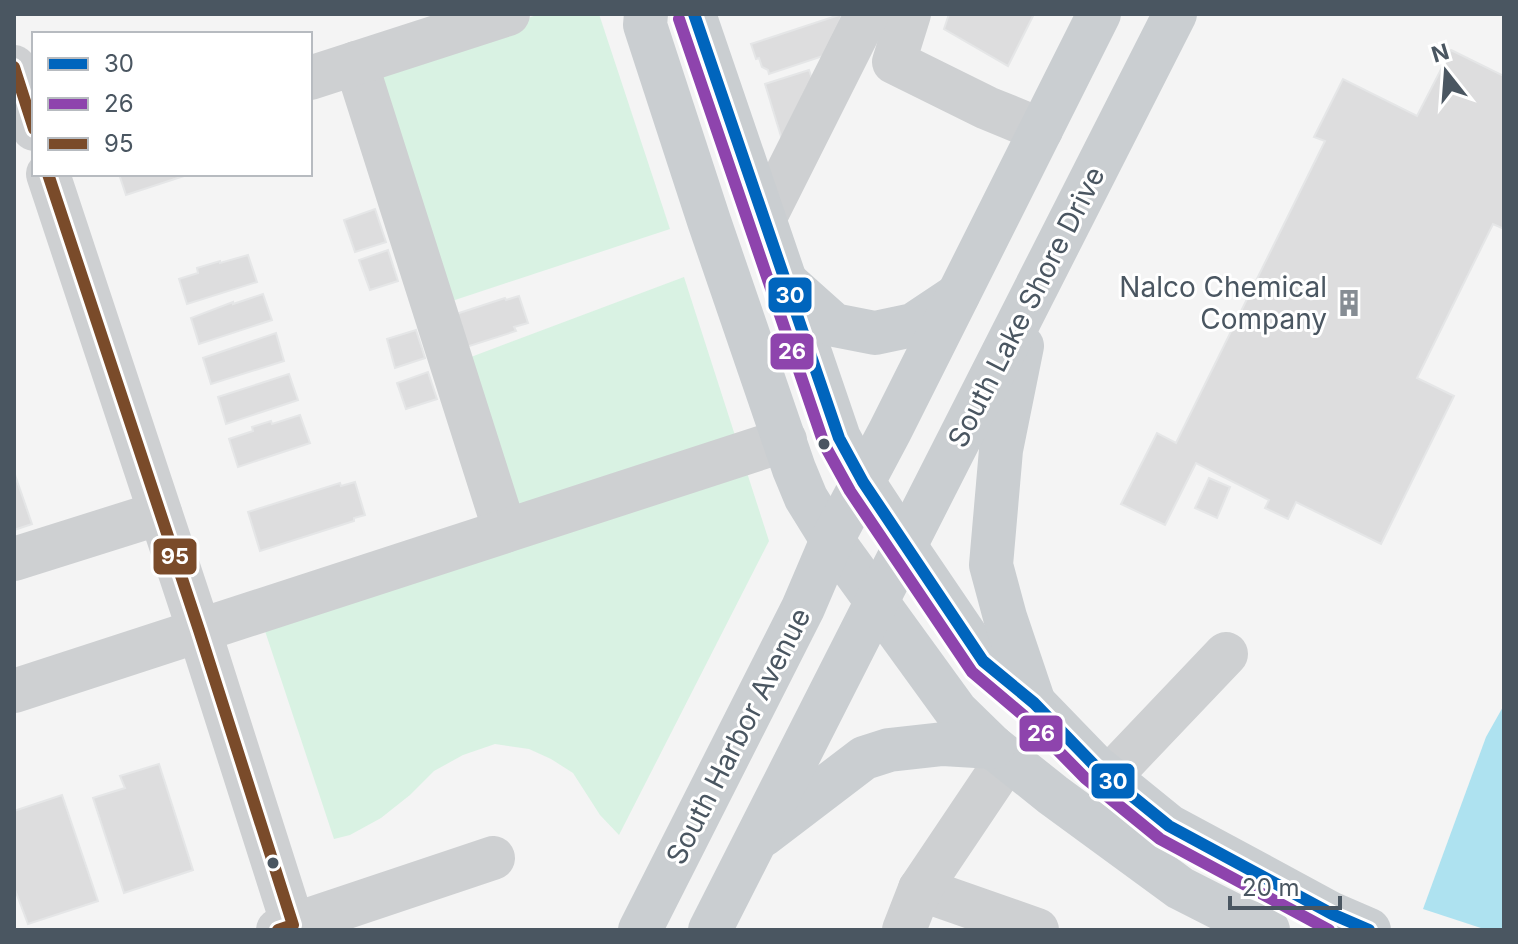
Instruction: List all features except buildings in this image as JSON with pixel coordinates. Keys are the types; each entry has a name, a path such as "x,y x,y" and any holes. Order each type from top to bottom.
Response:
{"main road":[{"path":"646,14 645,25 704,206 785,440 806,498 832,540 956,711 1000,753 1180,888 1268,930"},
{"path":"694,14 839,438 863,482 983,661 1034,703 1095,766 1169,826 1332,914 1369,930"},
{"path":"832,540 1099,14"},
{"name":"South Lake Shore Drive","path":"877,601 1175,14"},
{"path":"784,280 834,325 875,333 913,325 958,295"},
{"path":"1032,294 1001,450 991,565 1034,703"},
{"name":"South Harbor Avenue","path":"640,930 803,608 832,540"},
{"path":"710,930 877,601"},
{"path":"755,842 864,758 889,750 943,744 1000,753"}],"street":[{"path":"312,77 508,14"},
{"path":"764,219 867,14"},
{"path":"909,14 894,62 987,108 1041,130"},
{"path":"356,63 505,531"},
{"path":"14,67 32,123"},
{"path":"49,176 263,832 286,928 493,858"},
{"path":"14,691 785,440"},
{"path":"14,559 160,513"},
{"path":"1109,777 1226,654"},
{"path":"904,930 920,889 1000,753"},
{"path":"920,889 1037,930"}],"green space":[{"path":"540,14 599,14 670,229 446,303 371,69"},
{"path":"684,277 769,541 619,835 600,815 573,773 529,749 495,744 463,755 434,771 381,818 350,835 334,839 263,625 524,542 463,360"}],"water":[{"path":"1504,705 1504,930 1487,930 1423,909 1486,737"}],"transit line":[{"name":"30","path":"694,14 839,438 863,482 983,661 1034,703 1095,766 1169,826 1332,914 1369,930"},
{"name":"26","path":"679,19 824,444 850,491 972,672 1023,715 1085,778 1160,839 1329,930"},
{"name":"95","path":"14,67 32,123"},
{"name":"95","path":"49,176 293,925 278,930"}],"place":[{"name":"Nalco Chemical Company","path":"1349,303"}]}
